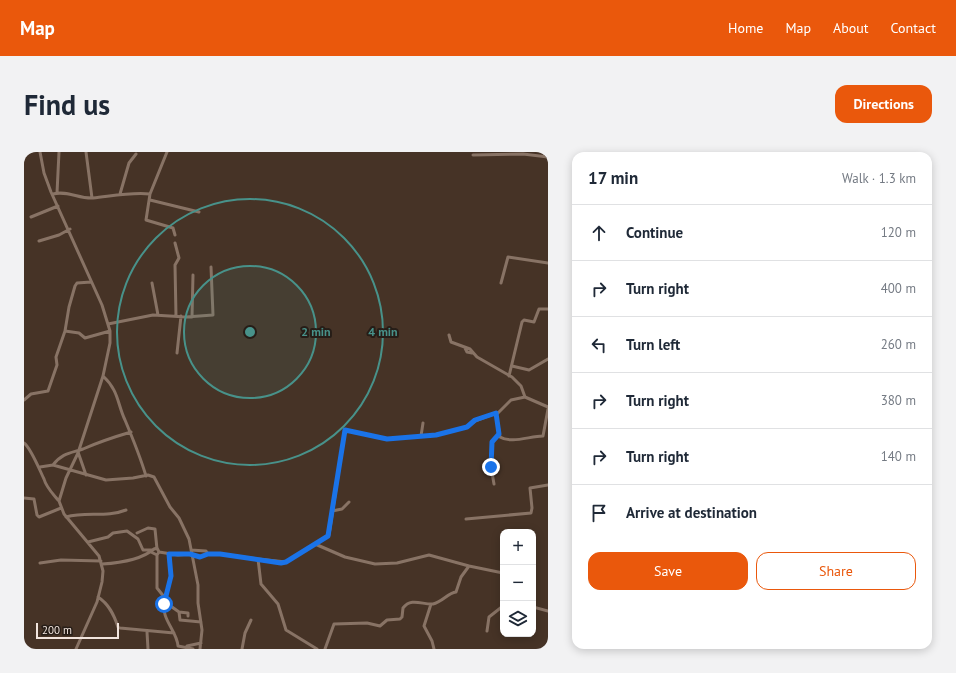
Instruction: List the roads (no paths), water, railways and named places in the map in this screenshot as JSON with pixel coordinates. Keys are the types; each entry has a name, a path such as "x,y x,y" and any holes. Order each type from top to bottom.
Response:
{"street":[{"path":"40,152 44,173 70,229 110,331 110,343 103,376 78,451 59,501"},
{"path":"57,193 60,152"},
{"path":"86,152 92,198"},
{"path":"167,152 150,194 146,220 173,228 175,235"},
{"path":"120,194 128,165 136,154"},
{"path":"473,155 523,154 548,157"},
{"path":"53,194 69,193 92,198 120,194 150,194"},
{"path":"150,200 199,212"},
{"path":"31,217 58,206"},
{"path":"39,241 59,235 70,229"},
{"path":"175,243 179,258 175,265 176,316"},
{"path":"501,283 508,258 548,263"},
{"path":"108,324 132,318 158,315 212,315 211,267"},
{"path":"192,316 193,275"},
{"path":"24,400 31,394 48,391 57,365 56,357 65,331 74,286 76,283 91,282"},
{"path":"152,283 158,315"},
{"path":"509,376 522,322 524,320 534,322 539,309 548,309"},
{"path":"177,353 181,316"},
{"path":"65,331 79,333 85,338 110,331"},
{"path":"449,335 451,342 465,348 467,352 472,353 509,376 521,386 525,396 548,408 543,436 505,439 500,437 497,414"},
{"path":"512,366 529,370 548,359"},
{"path":"103,376 117,396 146,476"},
{"path":"88,542 105,538 119,532 127,531 136,537 143,550 200,557 208,554 220,554 286,562 328,535 345,430 387,439 436,435 467,427 475,420 497,414 511,400 525,396"},
{"path":"421,436 423,423"},
{"path":"53,465 62,456 72,450 78,451 101,440 131,432"},
{"path":"494,484 491,467 492,442 499,434"},
{"path":"24,443 40,467 46,484 59,501 66,517 88,542 101,562 102,582 98,597 76,649"},
{"path":"78,451 86,475"},
{"path":"40,467 53,465 106,480 146,476 154,477 159,483 168,503 186,530 198,585 198,603 201,622 200,649"},
{"path":"466,520 531,514 532,508 530,488 548,485"},
{"path":"24,498 34,499 37,515 39,517 61,508"},
{"path":"332,511 342,509 349,502"},
{"path":"66,517 82,513 94,515 112,514 126,510"},
{"path":"132,534 148,528 156,530 158,552 157,588 165,600 179,612 187,613 188,616"},
{"path":"136,537 137,533"},
{"path":"315,544 345,557 375,564 397,563 429,555 469,566 500,571"},
{"path":"191,550 206,551 208,554"},
{"path":"40,563 61,560 123,562 151,551 158,552"},
{"path":"169,554 171,576 165,600 165,618 178,639 178,648 201,643"},
{"path":"258,559 261,584 278,604 286,630 317,649"},
{"path":"325,649 334,624 367,623 380,626 387,620 401,619 403,608 407,604 417,602 431,604 440,602 453,592 456,592 462,577 469,566"},
{"path":"98,597 112,612 118,627 146,632 174,633"},
{"path":"431,604 424,626 432,641 434,649"},
{"path":"486,631 489,617 500,608"},
{"path":"536,608 548,611"},
{"path":"179,612 180,620 201,622"},
{"path":"242,649 245,633 251,620"},
{"path":"146,632 148,649"},
{"path":"185,646 193,649"}]}
